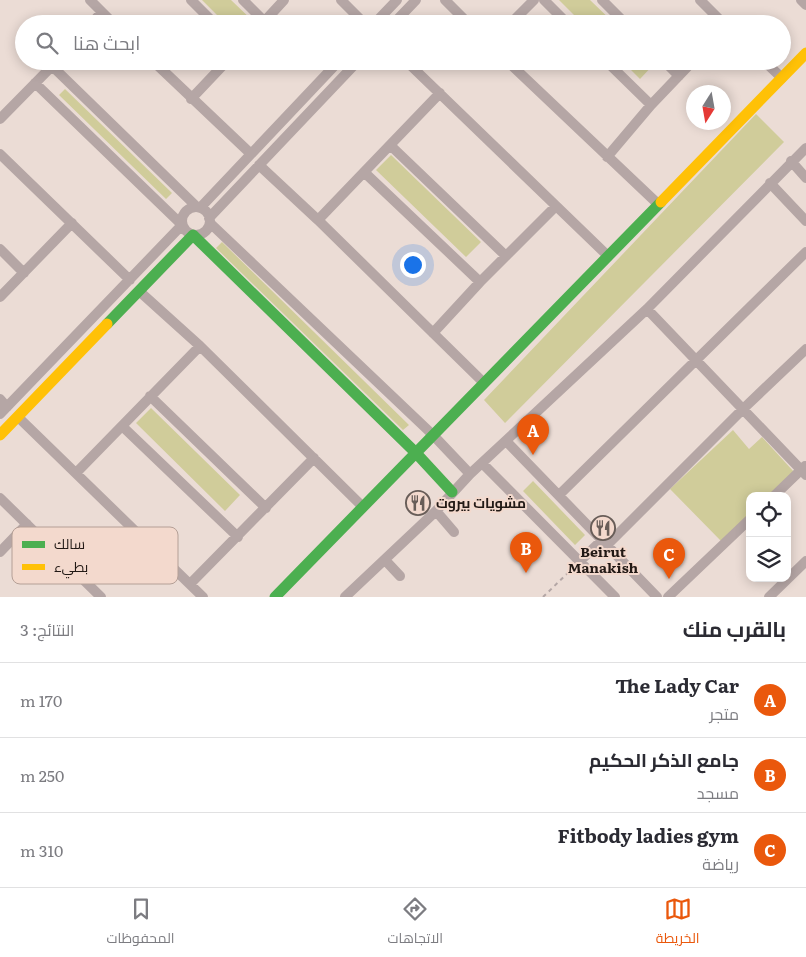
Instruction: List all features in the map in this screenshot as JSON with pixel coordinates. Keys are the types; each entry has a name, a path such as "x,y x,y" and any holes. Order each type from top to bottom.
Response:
{"street":[{"path":"90,0 105,15"},
{"path":"191,0 206,15"},
{"path":"243,0 257,15"},
{"path":"270,15 284,0"},
{"path":"341,0 356,15"},
{"path":"383,15 397,0"},
{"path":"402,15 416,0"},
{"path":"445,0 460,15"},
{"path":"519,15 534,0"},
{"path":"544,0 559,15"},
{"path":"602,0 617,15"},
{"path":"700,0 715,15"},
{"path":"801,0 806,5"},
{"path":"99,15 102,12"},
{"path":"791,69 806,53"},
{"path":"0,119 48,70"},
{"path":"60,70 198,208"},
{"path":"162,70 250,154"},
{"path":"191,99 218,70"},
{"path":"198,208 330,70"},
{"path":"0,435 193,235 203,233 209,227 210,220 258,166 349,70"},
{"path":"415,70 608,256"},
{"path":"516,70 658,204"},
{"path":"615,70 651,105"},
{"path":"673,70 679,76"},
{"path":"607,157 651,105 685,70"},
{"path":"774,70 782,78"},
{"path":"275,597 790,70"},
{"path":"35,83 416,453 452,492"},
{"path":"318,220 440,94"},
{"path":"390,145 506,256"},
{"path":"345,597 436,511 470,474 647,309 806,148"},
{"path":"0,154 130,280"},
{"path":"791,162 806,178"},
{"path":"258,166 318,220 484,383"},
{"path":"364,172 480,282"},
{"path":"770,184 806,221"},
{"path":"433,332 556,206"},
{"path":"2,407 130,280 182,225 185,212 192,208 198,208 204,210 210,220 433,435 470,474"},
{"path":"0,297 72,223"},
{"path":"0,249 24,273"},
{"path":"559,495 806,252"},
{"path":"139,291 200,346 363,507"},
{"path":"647,309 804,470 779,492"},
{"path":"77,472 200,346"},
{"path":"580,561 604,542 806,349"},
{"path":"150,396 266,508"},
{"path":"18,416 132,527"},
{"path":"122,426 238,537"},
{"path":"506,441 657,597"},
{"path":"190,584 314,458"},
{"path":"482,463 615,597"},
{"path":"0,498 30,527"},
{"path":"436,511 454,532"},
{"path":"668,597 746,523"},
{"path":"24,527 27,524"},
{"path":"0,552 12,540"},
{"path":"385,560 400,576"},
{"path":"769,597 806,561"},
{"path":"178,572 203,597"},
{"path":"88,584 101,597"}],"path":[{"path":"543,597 580,561"}],"shaded area":[{"path":"202,0 231,0 247,15 217,15"},
{"path":"559,0 590,0 606,15 574,15"},
{"path":"631,70 648,70 640,79"},
{"path":"65,89 172,193 166,199 59,95"},
{"path":"756,114 784,142 505,423 484,400"},
{"path":"391,155 481,242 466,257 376,170"},
{"path":"222,242 409,425 403,430 216,248"},
{"path":"151,408 240,495 225,511 136,423"},
{"path":"733,430 749,449 762,437 795,473 774,492 746,492 746,519 721,541 670,489"},
{"path":"533,481 585,535 575,545 523,491"}],"traffic: fast":[{"path":"275,597 661,202"},
{"path":"107,324 193,235 416,453 452,492"}],"traffic: slow":[{"path":"791,68 806,53"},
{"path":"661,202 789,70"},
{"path":"0,435 107,324"}],"place":[{"name":"The Lady Car","path":"533,455"},
{"name":"مشويات بيروت","path":"418,503"},
{"name":"Beirut Manakish","path":"603,528"},
{"name":"جامع الذكر الحكيم","path":"526,573"},
{"name":"Fitbody ladies gym","path":"669,579"}]}
